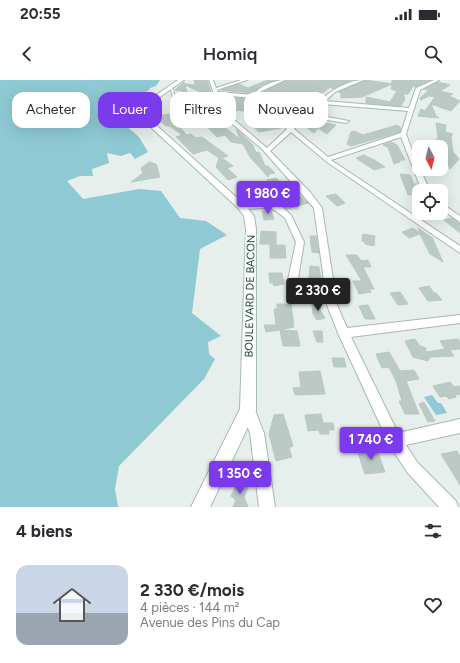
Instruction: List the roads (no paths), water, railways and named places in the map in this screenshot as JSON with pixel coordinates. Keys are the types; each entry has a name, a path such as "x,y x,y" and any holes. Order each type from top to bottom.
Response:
{"street":[{"path":"170,88 181,80"},
{"path":"214,88 245,80"},
{"path":"257,92 283,80"},
{"path":"328,96 332,92 362,80"},
{"path":"423,184 403,134 418,89 436,80"},
{"name":"BOULEVARD DE BACON","path":"170,88 142,108 143,116 242,207 249,216 251,229 248,410 200,507"},
{"path":"214,88 244,94"},
{"path":"214,88 224,114 267,151 318,208 332,305 344,333 371,393 396,441 412,467 450,507"},
{"path":"328,103 411,110"},
{"path":"328,118 346,121"},
{"path":"289,128 327,159 460,250"},
{"path":"267,151 292,130"},
{"path":"327,159 403,134"},
{"path":"242,207 270,206 279,209 288,217 300,242 294,280 300,288 311,292 330,292"},
{"path":"448,211 460,220"},
{"path":"344,333 460,319"},
{"path":"248,410 254,422 266,507"},
{"path":"396,441 460,426"}],"lane":[{"path":"170,88 173,92"}],"water":[{"path":"0,80 160,80 156,86 143,92 98,92 98,128 129,128 139,137 148,152 135,159 130,153 121,156 107,153 109,163 92,169 93,176 80,176 67,181 83,199 139,189 161,191 180,218 206,221 227,235 200,249 192,313 221,336 208,342 209,354 215,359 204,379 119,466 115,489 118,507 0,507"},
{"path":"432,395 438,403 441,403 447,413 436,415 424,397"}]}
